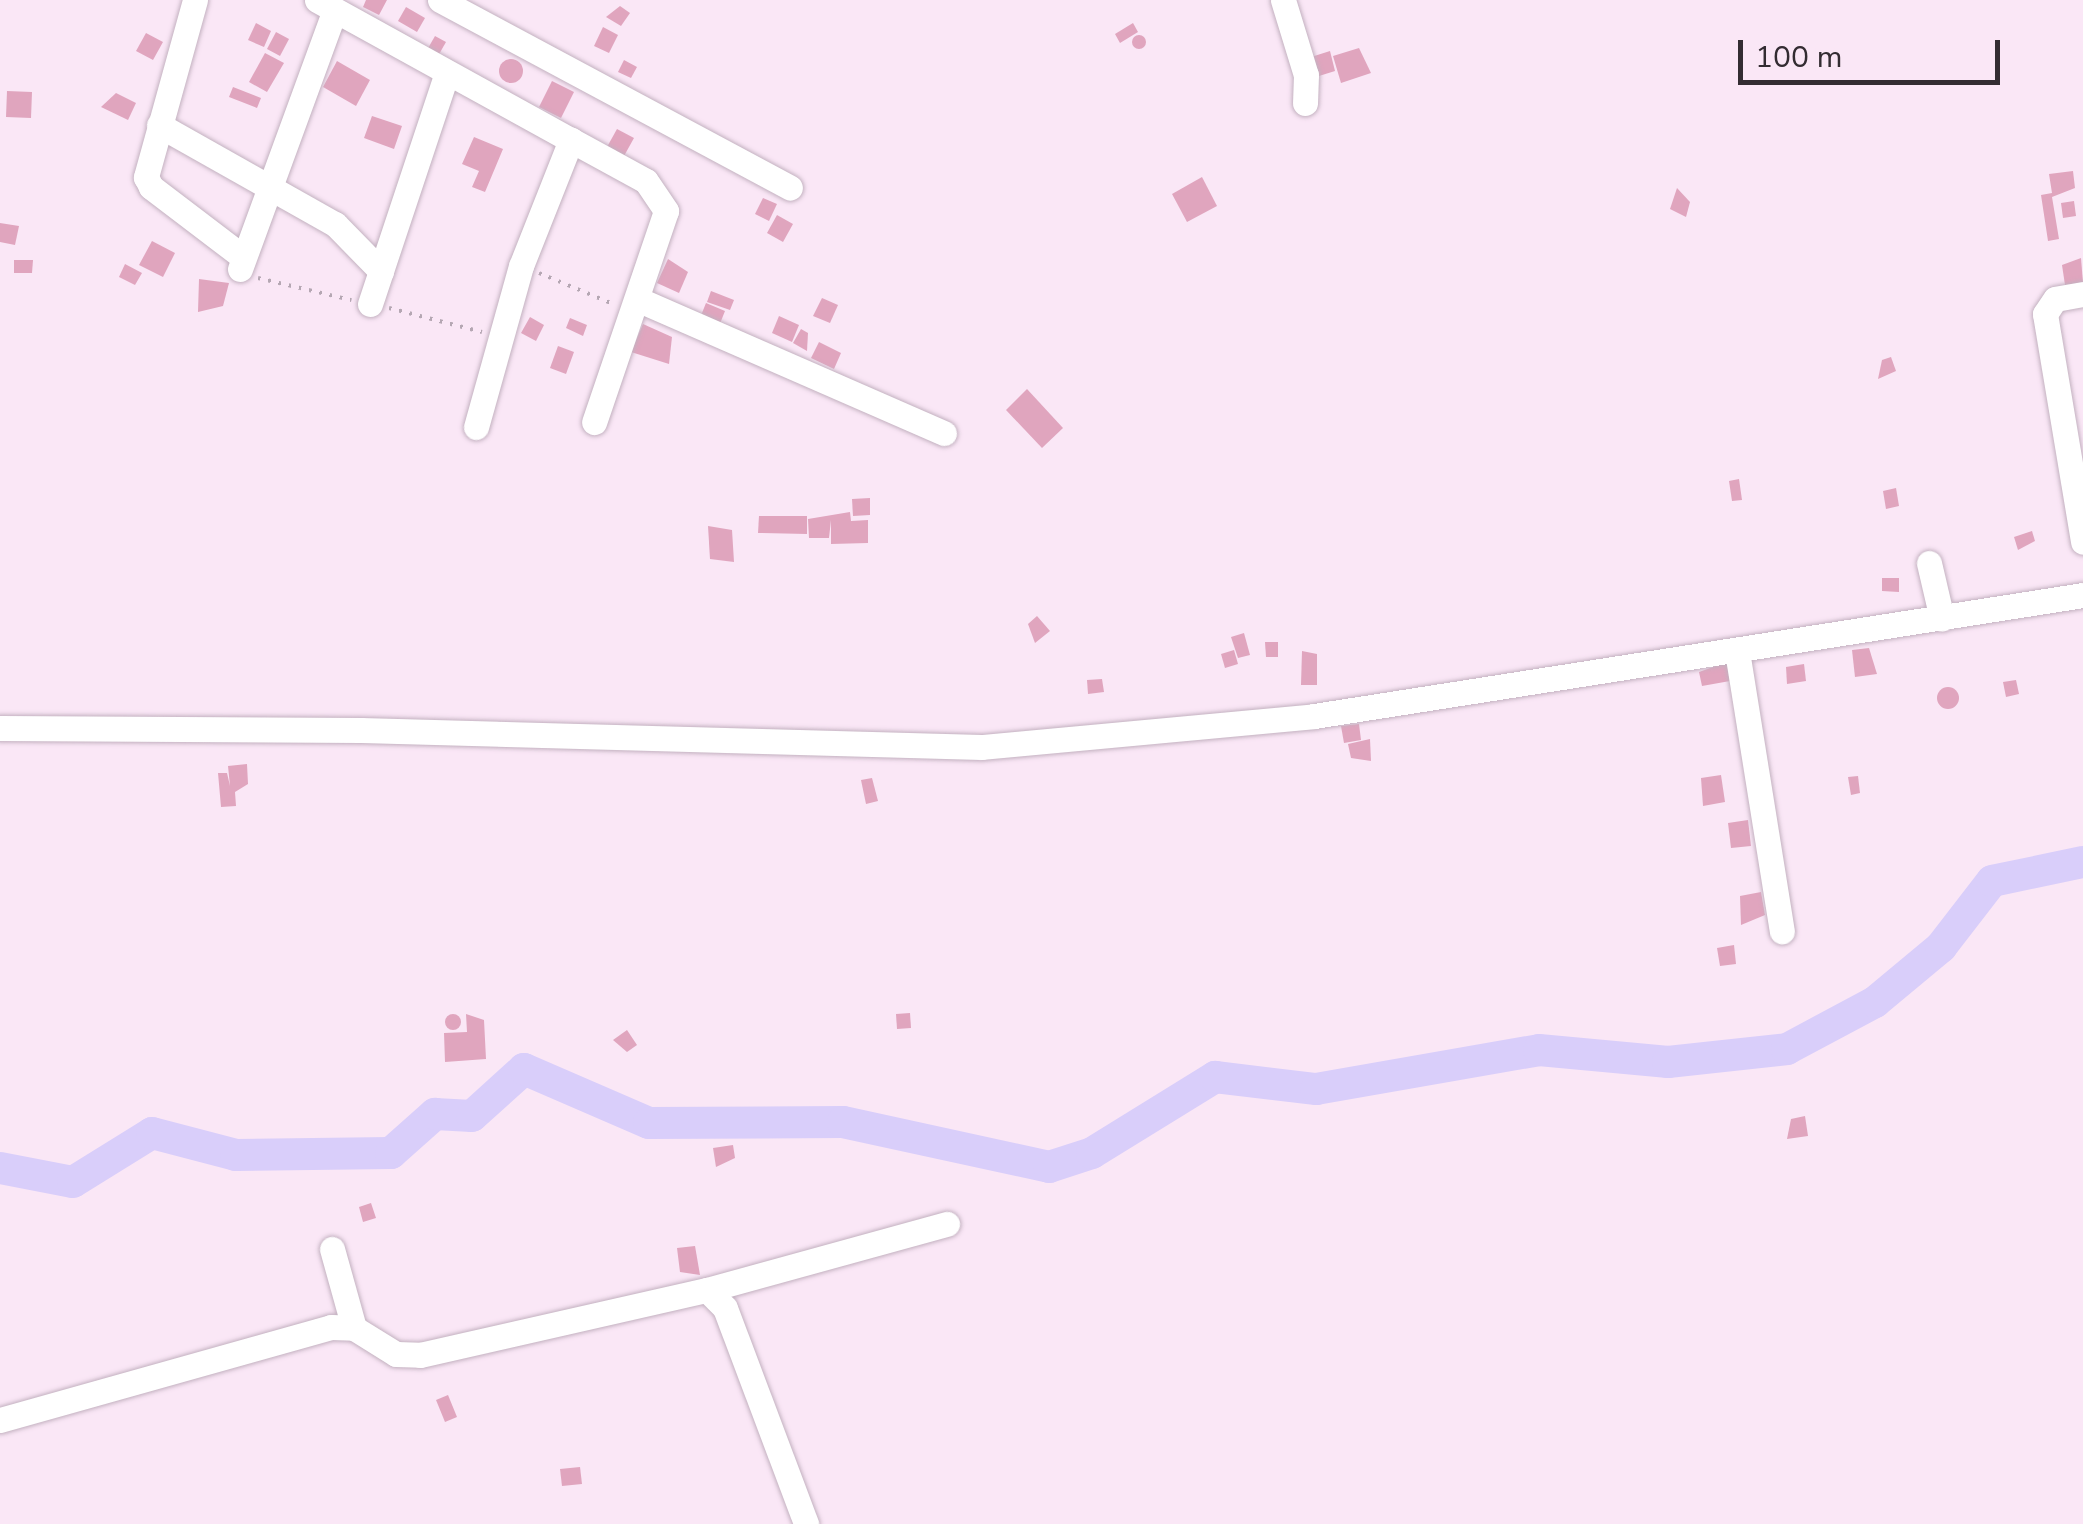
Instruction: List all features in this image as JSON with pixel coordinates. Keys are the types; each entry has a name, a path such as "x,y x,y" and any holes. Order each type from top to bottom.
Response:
{"street":[{"path":"195,0 146,174 151,187 241,265 274,189 325,6 446,76 646,181 663,200 666,226 594,422"},
{"path":"440,0 790,188"},
{"path":"1283,0 1306,75 1305,103"},
{"path":"370,304 446,76"},
{"path":"158,125 335,224 381,271"},
{"path":"476,427 521,266 570,140"},
{"path":"2083,294 2055,300 2046,314 2083,542"},
{"path":"635,306 944,433"},
{"path":"1930,563 1942,619"},
{"path":"0,728 361,730 982,747 1314,716 2083,595"},
{"path":"1737,651 1782,931"},
{"path":"0,1420 331,1327 354,1328 396,1354 420,1355 708,1290 947,1224"},
{"path":"332,1249 354,1328"},
{"path":"708,1290 724,1308 806,1524"}],"path":[{"path":"521,266 635,306"}],"building":[{"path":"366,0 387,0 379,15 363,7"},
{"path":"620,6 630,13 621,26 606,17"},
{"path":"406,7 425,18 417,32 398,21"},
{"path":"256,23 271,31 264,47 248,40"},
{"path":"1133,23 1138,32 1120,43 1115,34"},
{"path":"603,27 618,35 609,53 594,46"},
{"path":"276,32 289,39 280,56 267,49"},
{"path":"146,33 163,42 153,60 136,51"},
{"path":"1139,35 1146,42 1139,49 1132,42"},
{"path":"435,36 446,42 438,56 427,50"},
{"path":"1359,48 1371,73 1341,83 1333,56"},
{"path":"1330,51 1335,71 1319,76 1308,58"},
{"path":"265,53 284,63 267,92 249,82"},
{"path":"511,59 520,62 520,80 511,83 502,80 499,71 502,62"},
{"path":"624,60 637,67 631,78 618,72"},
{"path":"337,61 370,80 356,106 323,87"},
{"path":"552,81 574,92 561,118 539,107"},
{"path":"233,87 261,98 257,108 229,97"},
{"path":"7,91 32,92 31,118 6,117"},
{"path":"116,93 136,103 128,120 101,107"},
{"path":"372,116 402,126 394,149 364,138"},
{"path":"617,129 634,138 624,156 607,147"},
{"path":"474,137 503,149 485,192 472,187 479,171 462,164"},
{"path":"2073,171 2075,188 2052,197 2059,239 2048,241 2041,195 2052,193 2049,174"},
{"path":"1202,177 1217,206 1187,222 1172,194"},
{"path":"1677,188 1690,202 1686,217 1670,209"},
{"path":"763,198 777,204 769,221 755,214"},
{"path":"2074,201 2076,216 2063,218 2061,203"},
{"path":"777,215 793,224 783,242 767,233"},
{"path":"0,223 19,226 15,245 0,242"},
{"path":"152,241 175,253 163,277 139,265"},
{"path":"2081,258 2083,283 2065,285 2062,265"},
{"path":"668,259 688,272 679,293 657,283"},
{"path":"14,260 33,260 32,273 14,273"},
{"path":"125,264 142,273 135,285 119,277"},
{"path":"199,279 229,283 223,306 198,312"},
{"path":"711,291 734,300 730,310 707,302"},
{"path":"822,298 838,305 830,323 813,316"},
{"path":"706,303 725,311 719,326 700,318"},
{"path":"779,316 799,325 792,342 772,333"},
{"path":"530,317 544,325 536,341 521,333"},
{"path":"570,318 587,325 583,336 566,328"},
{"path":"643,324 672,337 669,364 631,352"},
{"path":"801,329 808,333 807,351 793,343"},
{"path":"819,342 841,353 834,369 811,358"},
{"path":"558,346 574,352 566,374 550,368"},
{"path":"1891,357 1896,371 1878,379 1882,360"},
{"path":"1027,389 1063,428 1042,448 1006,410"},
{"path":"1739,479 1742,500 1732,501 1729,481"},
{"path":"1896,488 1899,506 1886,509 1883,491"},
{"path":"870,498 870,515 853,516 852,499"},
{"path":"850,512 851,521 868,520 868,543 831,544 831,520 829,538 809,538 808,519"},
{"path":"759,516 807,516 807,534 758,533"},
{"path":"708,526 732,530 734,562 710,559"},
{"path":"2032,531 2035,541 2018,550 2014,537"},
{"path":"1882,578 1899,578 1899,592 1882,591"},
{"path":"1037,616 1050,631 1035,643 1028,624"},
{"path":"1244,633 1250,655 1238,658 1231,637"},
{"path":"1265,642 1278,642 1278,657 1266,657"},
{"path":"1869,648 1877,674 1855,677 1852,650"},
{"path":"1234,650 1238,664 1225,668 1221,654"},
{"path":"1302,651 1317,654 1317,685 1301,685"},
{"path":"1727,662 1730,681 1702,686 1699,672"},
{"path":"1804,664 1806,681 1787,684 1786,667"},
{"path":"1102,679 1104,692 1088,694 1087,680"},
{"path":"2016,680 2019,694 2006,697 2003,682"},
{"path":"1948,687 1956,690 1956,706 1948,709 1940,706 1937,698 1940,690"},
{"path":"1359,724 1361,740 1344,743 1341,726"},
{"path":"1370,739 1371,761 1351,758 1348,744"},
{"path":"247,764 248,784 235,792 236,806 221,807 218,773 227,773 230,786 228,766"},
{"path":"1721,775 1725,802 1703,806 1701,778"},
{"path":"1858,776 1860,793 1851,795 1848,777"},
{"path":"872,778 878,801 866,804 861,780"},
{"path":"1748,820 1751,846 1731,848 1728,823"},
{"path":"1761,892 1765,915 1741,925 1740,896"},
{"path":"1734,945 1736,964 1720,966 1717,948"},
{"path":"910,1013 911,1028 897,1029 896,1014"},
{"path":"453,1014 461,1022 453,1030 445,1022"},
{"path":"466,1014 484,1020 486,1059 445,1062 444,1033 467,1032"},
{"path":"627,1030 637,1045 627,1052 613,1040"},
{"path":"1805,1116 1808,1136 1787,1139 1791,1119"},
{"path":"733,1145 735,1158 716,1167 713,1148"},
{"path":"371,1203 376,1218 363,1222 359,1207"},
{"path":"695,1246 700,1275 680,1272 677,1248"},
{"path":"448,1395 457,1417 445,1422 436,1400"},
{"path":"580,1467 582,1484 562,1486 560,1469"}],"waterway":[{"path":"0,1168 73,1182 152,1133 236,1155 391,1153 435,1114 472,1116 524,1069 649,1123 843,1122 1049,1167 1092,1153 1215,1077 1316,1089 1539,1050 1668,1062 1787,1049 1875,1002 1941,947 1992,881 2083,862"}]}
